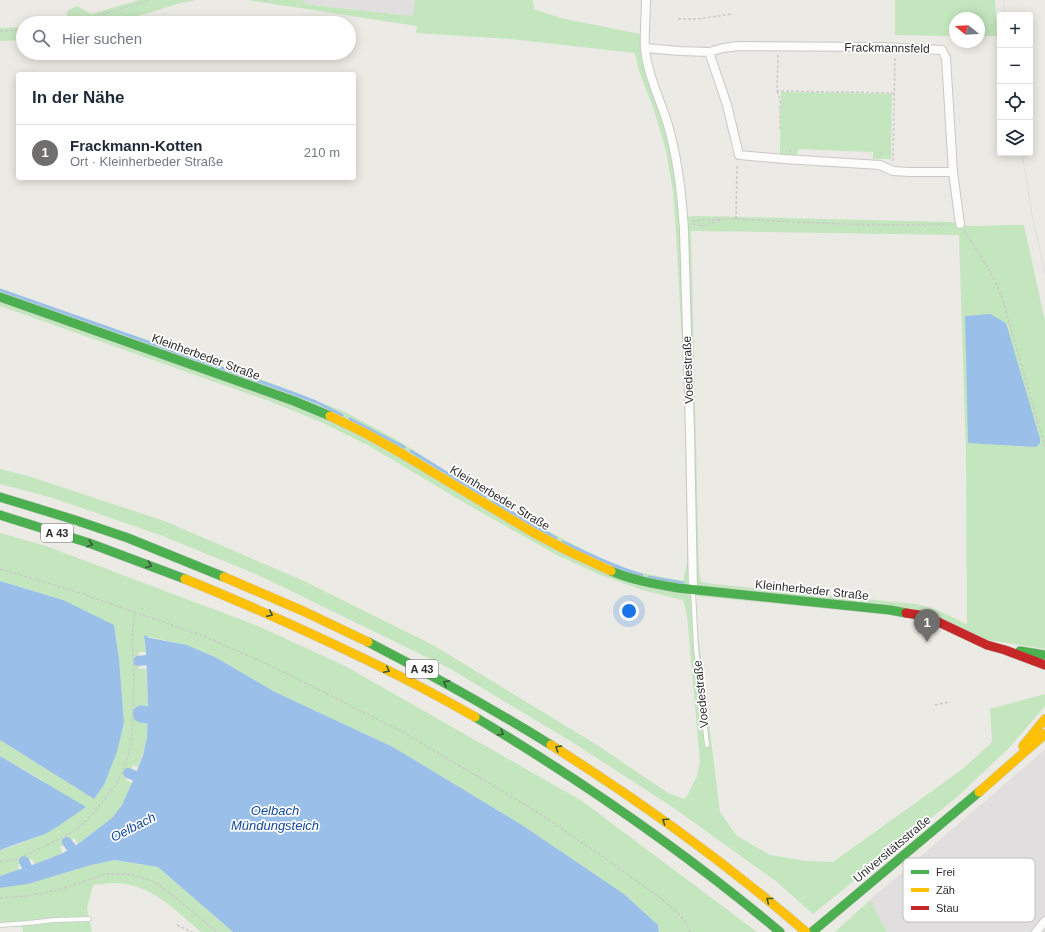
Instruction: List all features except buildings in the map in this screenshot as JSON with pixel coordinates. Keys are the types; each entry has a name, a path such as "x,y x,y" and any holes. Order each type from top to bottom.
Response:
{"main road":[{"name":"Kleinherbeder Straße","path":"0,297 310,407 344,423 398,452 532,532 616,573 644,582 693,590 890,610 919,615 932,619 987,645 1045,665"},
{"name":"A 43","path":"0,497 120,535 232,579 321,618 407,661 536,734 587,767 697,843 777,906 806,932"},
{"name":"A 43","path":"0,515 113,551 236,600 309,632 391,672 472,715 584,785 689,859 780,932"},
{"name":"Kleinherbeder Straße","path":"1005,650 1045,654"},
{"name":"Universitätsstraße","path":"988,785 1019,751 1045,719"},
{"name":"Universitätsstraße","path":"812,932 988,785 1045,734"}],"street":[{"name":"Voedestraße","path":"646,0 645,48 650,75 668,125 674,151 679,178 683,222 690,416 693,590"},
{"name":"Frackmannsfeld","path":"645,48 709,52 738,46 942,50 946,58 953,172 960,224"},
{"path":"709,52 727,105 739,155 880,165 893,171 953,172"},
{"path":"1038,931 1045,921"}],"lane":[{"name":"Voedestraße","path":"693,590 696,648 707,745"},
{"path":"0,925 55,920 89,919"}],"path":[{"path":"96,16 150,0"},
{"path":"678,19 698,19 732,14"},
{"path":"0,31 16,30"},
{"path":"778,46 777,92 780,99 780,129"},
{"path":"893,171 895,48"},
{"path":"777,92 895,93"},
{"path":"736,219 737,159 739,155"},
{"path":"683,222 703,226 726,219"},
{"path":"683,222 736,219 844,224 960,224 984,261 1002,297 1045,447"},
{"path":"0,570 68,588 206,637 271,666 401,731 534,810 599,854 676,911 686,923 690,932"},
{"path":"0,862 15,860 60,839 77,829 95,812 118,781 127,760 132,738 134,674 132,637 135,612"},
{"path":"935,705 949,702"},
{"path":"0,898 26,896 58,890 105,874 128,874 150,880 161,886 216,932"},
{"path":"177,924 192,932"}],"shaded area":[{"path":"299,0 415,0 414,16 299,3"},
{"path":"1045,749 1045,932 887,932 870,900 903,872 903,922 1035,922 1035,858 919,858"}],"green space":[{"path":"139,0 196,0 138,16 67,16 68,10 77,6 91,14"},
{"path":"247,0 304,0 305,4 413,16 415,0 533,0 534,9 560,18 640,34 642,61 664,128 675,173 680,217 697,216 952,222 969,226 1024,225 1045,321 1045,649 988,640 945,630 906,616 696,596 699,642 720,812 737,836 770,855 806,861 833,862 964,768 992,742 990,709 1045,694 1045,706 1009,748 957,797 813,914 777,882 674,808 572,742 449,668 256,574 160,535 53,498 0,484 0,469 28,476 167,522 302,580 433,645 597,745 668,793 684,799 687,796 697,776 700,761 687,615 683,600 642,590 598,574 555,554 470,506 371,447 321,422 269,401 0,306 0,289 271,383 345,412 399,441 476,491 602,559 642,573 683,581 687,563 684,382 673,192 666,151 654,110 639,71 635,53 511,39 416,33 417,26","holes":["691,231 959,235 966,455 967,625 934,609 916,604 701,582 699,571"]},
{"path":"895,0 995,0 997,36 985,36 985,12 949,12 949,36 895,35"},
{"path":"16,27 16,40 0,41 0,28"},
{"path":"781,92 892,94 891,159 873,159 873,152 798,149 797,156 780,155"},
{"path":"0,533 46,546 258,626 345,666 582,801 757,932 659,932 658,925 624,894 522,825 393,747 275,692 215,657 187,645 144,636 146,652 139,652 139,669 146,669 148,706 141,706 141,723 148,724 147,735 144,751 138,767 133,765 126,780 132,783 122,805 112,818 78,844 74,838 60,847 63,853 35,864 32,859 18,865 19,870 0,876 0,850 22,843 57,827 42,780 0,756 0,740 94,799 104,785 117,752 124,723 116,635 63,600 0,581"},
{"path":"115,860 158,867 233,932 201,932 172,907 151,893 128,884 115,883 93,885 87,909 92,932 23,932 22,927 0,927 0,888 28,884 91,865"},
{"path":"870,900 887,932 835,932"}],"water":[{"path":"990,314 1006,323 1040,439 1040,443 1036,447 968,443 965,316"},
{"path":"0,581 63,600 114,625 119,658 124,723 117,752 104,785 94,799 0,740"},
{"name":"Oelbach Mündungsteich","path":"144,635 150,638 187,645 215,657 275,692 393,747 522,825 624,894 658,925 659,932 233,932 158,867 115,860 91,865 28,884 0,888 0,876 63,853 78,844 112,818 122,805 143,755 147,737 148,706"},
{"path":"0,756 86,807 45,834 0,850"}],"waterway":[{"path":"0,290 287,391 316,402 342,415"},
{"path":"350,419 404,447"},
{"path":"411,451 486,497"},
{"path":"493,502 556,538"},
{"path":"563,542 612,564 642,575"},
{"path":"649,577 683,583"},
{"path":"138,661 146,660"},
{"name":"Oelbach","path":"141,714 148,715"},
{"path":"128,773 148,781"},
{"path":"67,842 77,855"},
{"name":"Oelbach","path":"24,861 30,873 36,870"}],"tram line":[{"path":"1004,0 1005,12"},
{"path":"1022,156 1032,214 1045,274"}],"traffic: fast":[{"path":"0,297 294,401 330,416"},
{"path":"0,497 128,538 224,577"},
{"path":"0,515 89,543 185,579"},
{"path":"611,571 635,579 678,588 890,610 906,613"},
{"path":"368,642 414,666 551,745"},
{"path":"1020,651 1045,655"},
{"path":"475,717 554,766 632,818 744,902 780,932"},
{"path":"812,932 979,792"}],"traffic: slow":[{"path":"330,416 399,452 534,533 611,571"},
{"path":"224,577 303,611 368,642"},
{"path":"185,579 303,630 386,669 475,717"},
{"path":"1023,746 1045,719"},
{"path":"979,792 1045,734"},
{"path":"551,745 617,788 714,857 806,932"}],"traffic: jam":[{"path":"906,613 932,619 987,645 1045,665"}],"place":[{"name":"Frackmann-Kotten","path":"927,642"}]}
